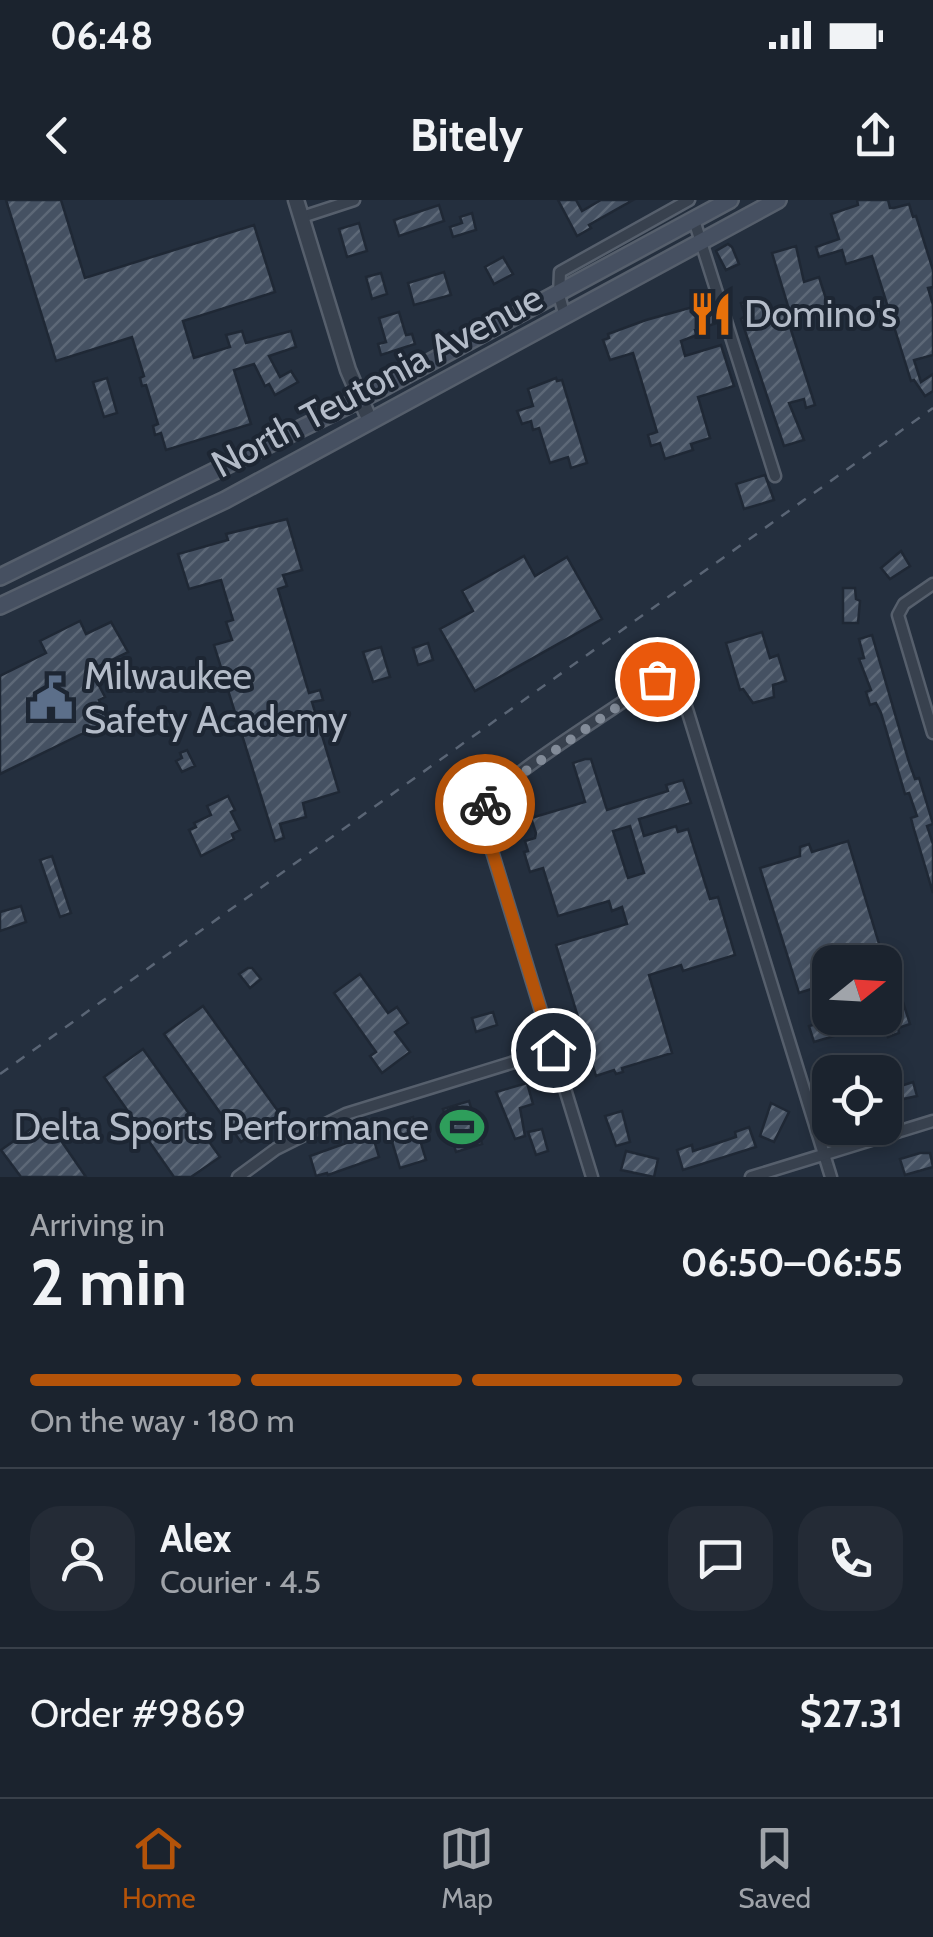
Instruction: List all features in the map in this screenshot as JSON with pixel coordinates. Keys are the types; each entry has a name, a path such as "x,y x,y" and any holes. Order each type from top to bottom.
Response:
{"main road":[{"name":"North Teutonia Avenue","path":"0,576 360,400 730,200"},
{"name":"North Teutonia Avenue","path":"0,606 225,500 778,200"}],"street":[{"path":"296,200 370,421"},
{"path":"302,217 354,200"},
{"name":"North Teutonia Avenue","path":"559,295 560,272 568,266 688,200"},
{"path":"694,220 775,476"},
{"path":"559,295 565,317"},
{"path":"933,584 904,604 899,620 933,733"},
{"path":"592,1177 482,815 490,796 652,682 671,678 681,690 831,1177"},
{"path":"238,1177 276,1149 346,1114 553,1050"},
{"path":"751,1177 933,1121"}],"building":[{"path":"6,200 61,200 85,278 254,225 275,292 183,321 194,358 230,347 226,335 242,331 246,343 291,331 296,347 269,356 280,377 291,371 298,382 275,395 269,384 265,386 254,364 234,370 251,424 166,450 161,433 155,435 153,426 158,424 146,385 142,386 140,378 144,376 132,337 56,361"},
{"path":"558,200 576,200 582,211 601,200 633,200 577,236"},
{"path":"857,200 888,200 890,208 909,204 913,217 916,216 933,270 933,287 928,288 933,305 933,355 914,360 921,382 933,374 933,391 925,396 911,381 872,256 846,264 842,250 819,257 816,247 839,239 831,214 858,205"},
{"path":"439,205 444,221 399,236 394,220"},
{"path":"472,213 476,230 453,237 450,227 462,223 460,217"},
{"path":"359,223 367,251 347,257 339,229"},
{"path":"728,244 739,264 726,270 716,251"},
{"path":"796,246 804,282 819,277 828,305 791,316 772,253"},
{"path":"503,257 513,274 494,284 485,267"},
{"path":"444,272 451,295 414,305 408,283"},
{"path":"381,273 387,294 372,299 366,277"},
{"path":"761,300 766,317 785,311 815,405 806,408 804,399 789,403 804,440 784,446 741,319 745,316 741,303"},
{"path":"711,302 717,323 695,330 697,335 681,341 685,356 721,345 734,386 698,397 710,438 691,444 693,450 665,459 660,443 651,446 648,435 657,432 633,353 610,360 603,340 609,338 608,334 646,320"},
{"path":"399,312 406,335 412,334 415,344 381,355 378,344 386,342 379,318"},
{"path":"107,378 117,413 104,417 93,382"},
{"path":"556,378 562,380 587,463 571,468 568,457 550,463 539,428 533,430 531,421 522,424 517,411 533,406 528,389"},
{"path":"765,475 774,500 744,509 736,484"},
{"path":"287,519 302,570 283,575 287,586 278,589 309,693 320,690 323,700 312,702 339,792 303,803 306,817 280,824 284,838 275,841 214,645 232,640 226,622 233,620 221,580 189,589 178,554 228,540 226,534"},
{"path":"901,551 910,566 890,579 881,568"},
{"path":"524,556 535,576 567,557 602,619 475,691 440,629 473,611 462,591"},
{"path":"843,588 855,588 856,599 860,601 858,623 843,623"},
{"name":"Milwaukee Safety Academy","path":"80,621 86,634 111,622 128,652 91,670 105,697 99,700 108,721 0,774 0,676 46,653 40,641"},
{"path":"762,632 770,658 778,655 786,681 773,685 774,697 753,703 740,690 726,643"},
{"path":"872,635 909,762 915,779 919,778 933,824 927,826 933,844 933,893 911,818 917,816 909,793 905,794 881,713 876,703 870,705 866,692 871,690 859,659 864,658 859,639"},
{"path":"428,643 433,660 418,665 413,648"},
{"path":"381,647 390,677 373,682 363,652"},
{"path":"187,750 195,766 182,772 176,761"},
{"path":"591,759 607,810 668,791 666,785 683,780 691,803 639,819 644,836 676,826 678,832 688,829 710,899 718,897 735,955 683,971 681,965 649,975 672,1053 622,1068 623,1072 616,1074 614,1070 596,1076 556,945 627,924 622,907 612,911 609,901 558,916 543,868 530,872 524,852 528,851 525,841 535,838 531,818 585,802 573,763","holes":["630,826 644,873 628,878 613,831"]},
{"path":"228,796 240,830 232,834 234,839 201,856 189,830 211,815 207,806"},
{"path":"848,841 879,945 812,945 812,989 799,993 760,868 800,856 800,847 809,844 812,852"},
{"path":"52,856 71,913 60,917 40,860"},
{"path":"21,906 26,922 0,931 0,912"},
{"path":"248,968 261,979 250,988 239,974"},
{"path":"360,974 388,1013 397,1007 408,1023 395,1032 410,1052 382,1073 370,1056 376,1052 334,993"},
{"path":"902,999 910,1024 902,1027"},
{"path":"203,1006 280,1114 241,1142 164,1034"},
{"path":"493,1012 497,1025 476,1032 472,1018"},
{"path":"812,1025 812,1035 837,1035 814,1042 809,1026"},
{"path":"143,1049 220,1157 191,1177 174,1177 104,1077"},
{"path":"913,1082 917,1096 902,1099 902,1086"},
{"path":"527,1083 533,1104 520,1108 525,1136 515,1139 496,1092"},
{"name":"Delta Sports Performance","path":"469,1101 482,1144 456,1152 443,1109"},
{"path":"771,1103 789,1112 774,1142 760,1136"},
{"path":"622,1111 630,1142 616,1146 605,1116"},
{"path":"413,1117 426,1160 400,1168 387,1125"},
{"path":"45,1119 86,1177 21,1177 1,1150"},
{"path":"749,1127 756,1147 683,1170 677,1150 692,1145 693,1151 736,1137 735,1132"},
{"path":"542,1129 548,1151 536,1155 528,1132"},
{"path":"373,1137 379,1157 316,1176 310,1156"},
{"path":"626,1151 658,1159 654,1177 621,1170"},
{"path":"930,1153 933,1167 905,1175 900,1159"}],"railway":[{"path":"0,1074 933,408"}],"way so far":[{"path":"485,804 490,796 547,754 657,679"}],"place":[{"name":"Domino's","path":"711,314"},
{"name":"Milwaukee Safety Academy","path":"51,698"},
{"name":"Delta Sports Performance","path":"462,1127"}],"route":[{"path":"485,804 483,821 553,1050"}]}
